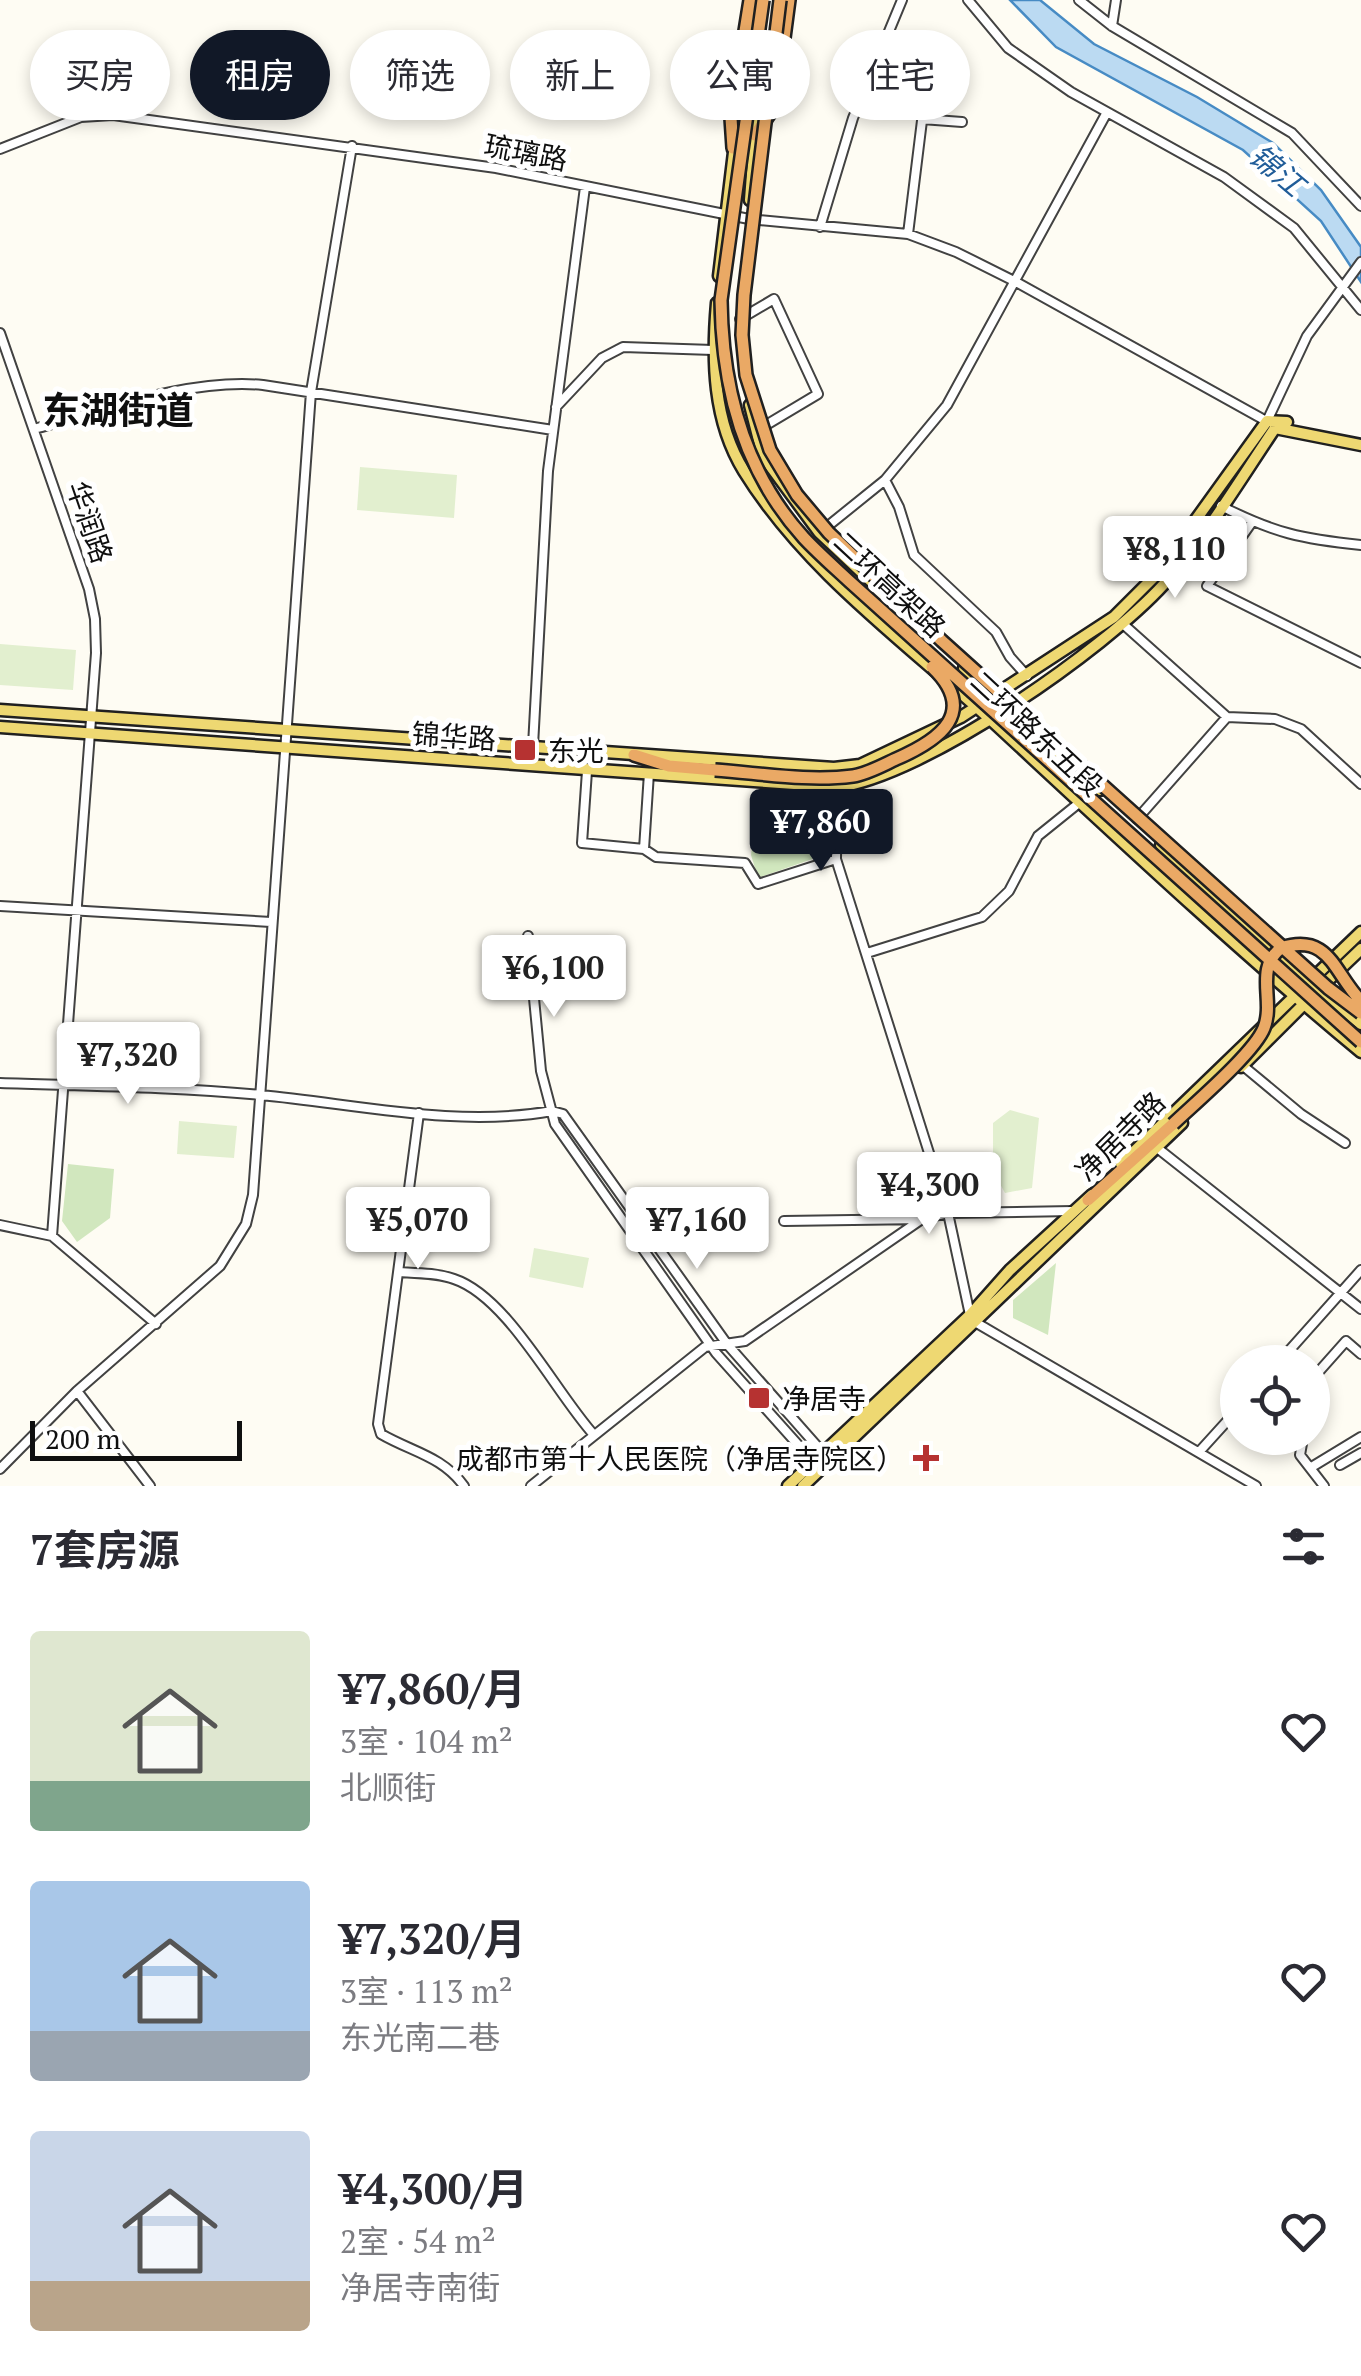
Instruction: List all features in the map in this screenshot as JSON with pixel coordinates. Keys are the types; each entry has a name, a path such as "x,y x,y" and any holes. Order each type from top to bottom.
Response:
{"highway":[{"path":"733,148 731,118 746,26 756,0"},
{"name":"二环高架路","path":"756,0 721,300 726,378 737,420 777,504 804,538 849,582 1361,1042"},
{"name":"二环高架路","path":"779,0 742,335 746,375 770,450 797,495 829,534 1328,988 1361,1013"},
{"path":"756,135 775,106 790,0"},
{"path":"634,756 669,766 855,776 918,750 947,728 954,714 950,686 869,608 849,582"},
{"path":"1088,1200 1173,1124 1259,1037 1267,1016 1267,967 1281,948 1300,943 1318,948 1361,1002"}],"main road":[{"name":"二环路东五段","path":"756,0 741,130 733,148 713,350 720,413 742,469 795,543 1079,803 1361,1052"},
{"name":"二环路东五段","path":"779,0 756,135 738,320 739,363 763,456 820,532 1006,708 1361,1024"},
{"path":"1271,425 1361,442"},
{"name":"锦华路","path":"0,727 837,786 861,784 908,765 1006,708 1123,624 1166,582 1221,506 1271,425"},
{"name":"锦华路","path":"0,710 634,756 834,768 860,765 996,698 1114,617 1156,576 1271,425"},
{"path":"1314,986 1361,932"},
{"path":"1314,986 1361,949"},
{"name":"净居寺路","path":"972,1319 1010,1270 1314,986"},
{"name":"净居寺路","path":"788,1486 826,1457 1156,1147 1242,1065 1299,1000"},
{"name":"净居寺路","path":"803,1486 816,1466"}],"street":[{"path":"820,227 853,118 902,0"},
{"path":"968,0 1008,48 1106,114 1157,138 1238,188 1294,228 1361,310"},
{"path":"1079,0 1112,26 1292,133 1361,206"},
{"path":"1112,26 1116,0"},
{"path":"820,532 885,480 947,404 1106,114"},
{"name":"琉璃路","path":"0,150 81,117 113,115 496,168 749,219 908,234 956,252 1016,282 1271,425"},
{"path":"908,234 922,120 962,122"},
{"path":"0,1469 77,1391 220,1266 246,1224 253,1195 311,392 352,146"},
{"path":"532,764 553,430 585,187"},
{"path":"1271,425 1308,336 1361,262"},
{"path":"738,320 774,299 818,394 757,431"},
{"name":"华润路","path":"0,333 96,619 52,1236"},
{"path":"556,408 602,358 623,347 713,350"},
{"path":"34,429 214,386 248,384 553,430"},
{"path":"885,480 899,507 914,556 996,632 1027,676"},
{"path":"1221,506 1252,522 1306,539 1361,546"},
{"path":"1252,522 1207,586 1361,663"},
{"path":"1123,624 1227,717 1275,719 1301,729 1361,784"},
{"path":"1135,821 1227,717"},
{"path":"588,771 582,843 644,849 656,857 745,862 758,884 836,860"},
{"path":"644,849 650,773"},
{"path":"837,786 836,860 948,1213 972,1319 1256,1486"},
{"path":"867,953 982,917 1010,891 1038,836 1079,803"},
{"path":"0,906 271,922"},
{"path":"528,936 542,1070 555,1124 711,1346 816,1466"},
{"path":"1242,1065 1301,1114 1345,1143"},
{"path":"0,1083 258,1095 419,1113 520,1117 552,1111 563,1114 727,1344 826,1457"},
{"path":"419,1113 378,1424 381,1434 432,1456 451,1469 464,1486"},
{"path":"1156,1147 1361,1309"},
{"path":"784,1222 1073,1211"},
{"path":"531,1486 705,1347 745,1342 922,1219"},
{"path":"0,1225 52,1236 156,1324"},
{"path":"1294,1345 1361,1270"},
{"path":"399,1272 458,1280 480,1296 525,1342 570,1409 594,1436"},
{"path":"1330,1359 1346,1341 1361,1354"},
{"path":"77,1391 150,1486"},
{"path":"1199,1452 1220,1429"},
{"path":"1310,1468 1361,1437"},
{"path":"1340,1465 1361,1453"},
{"path":"1300,1455 1324,1486"}],"green space":[{"path":"360,467 457,475 454,518 357,510"},
{"path":"0,644 76,650 73,690 0,685"},
{"path":"758,792 810,797 824,855 758,878 751,855"},
{"path":"1010,1110 1039,1118 1032,1188 1005,1193 993,1171 993,1123"},
{"path":"179,1121 237,1126 234,1158 177,1154"},
{"path":"68,1164 114,1169 110,1218 77,1242 62,1221"},
{"path":"534,1248 589,1258 583,1288 529,1277"},
{"path":"1056,1263 1048,1335 1013,1318 1013,1300"}],"water":[{"name":"锦江","path":"1010,0 1040,0 1094,44 1197,97 1273,143 1321,190 1361,247 1361,282 1321,221 1243,150 1056,47"}],"place":[{"name":"东光","path":"525,750"},
{"name":"净居寺","path":"759,1398"},
{"name":"成都市第十人民医院（净居寺院区）","path":"926,1458"}],"district":[{"name":"东湖街道","path":"118,410"}]}
